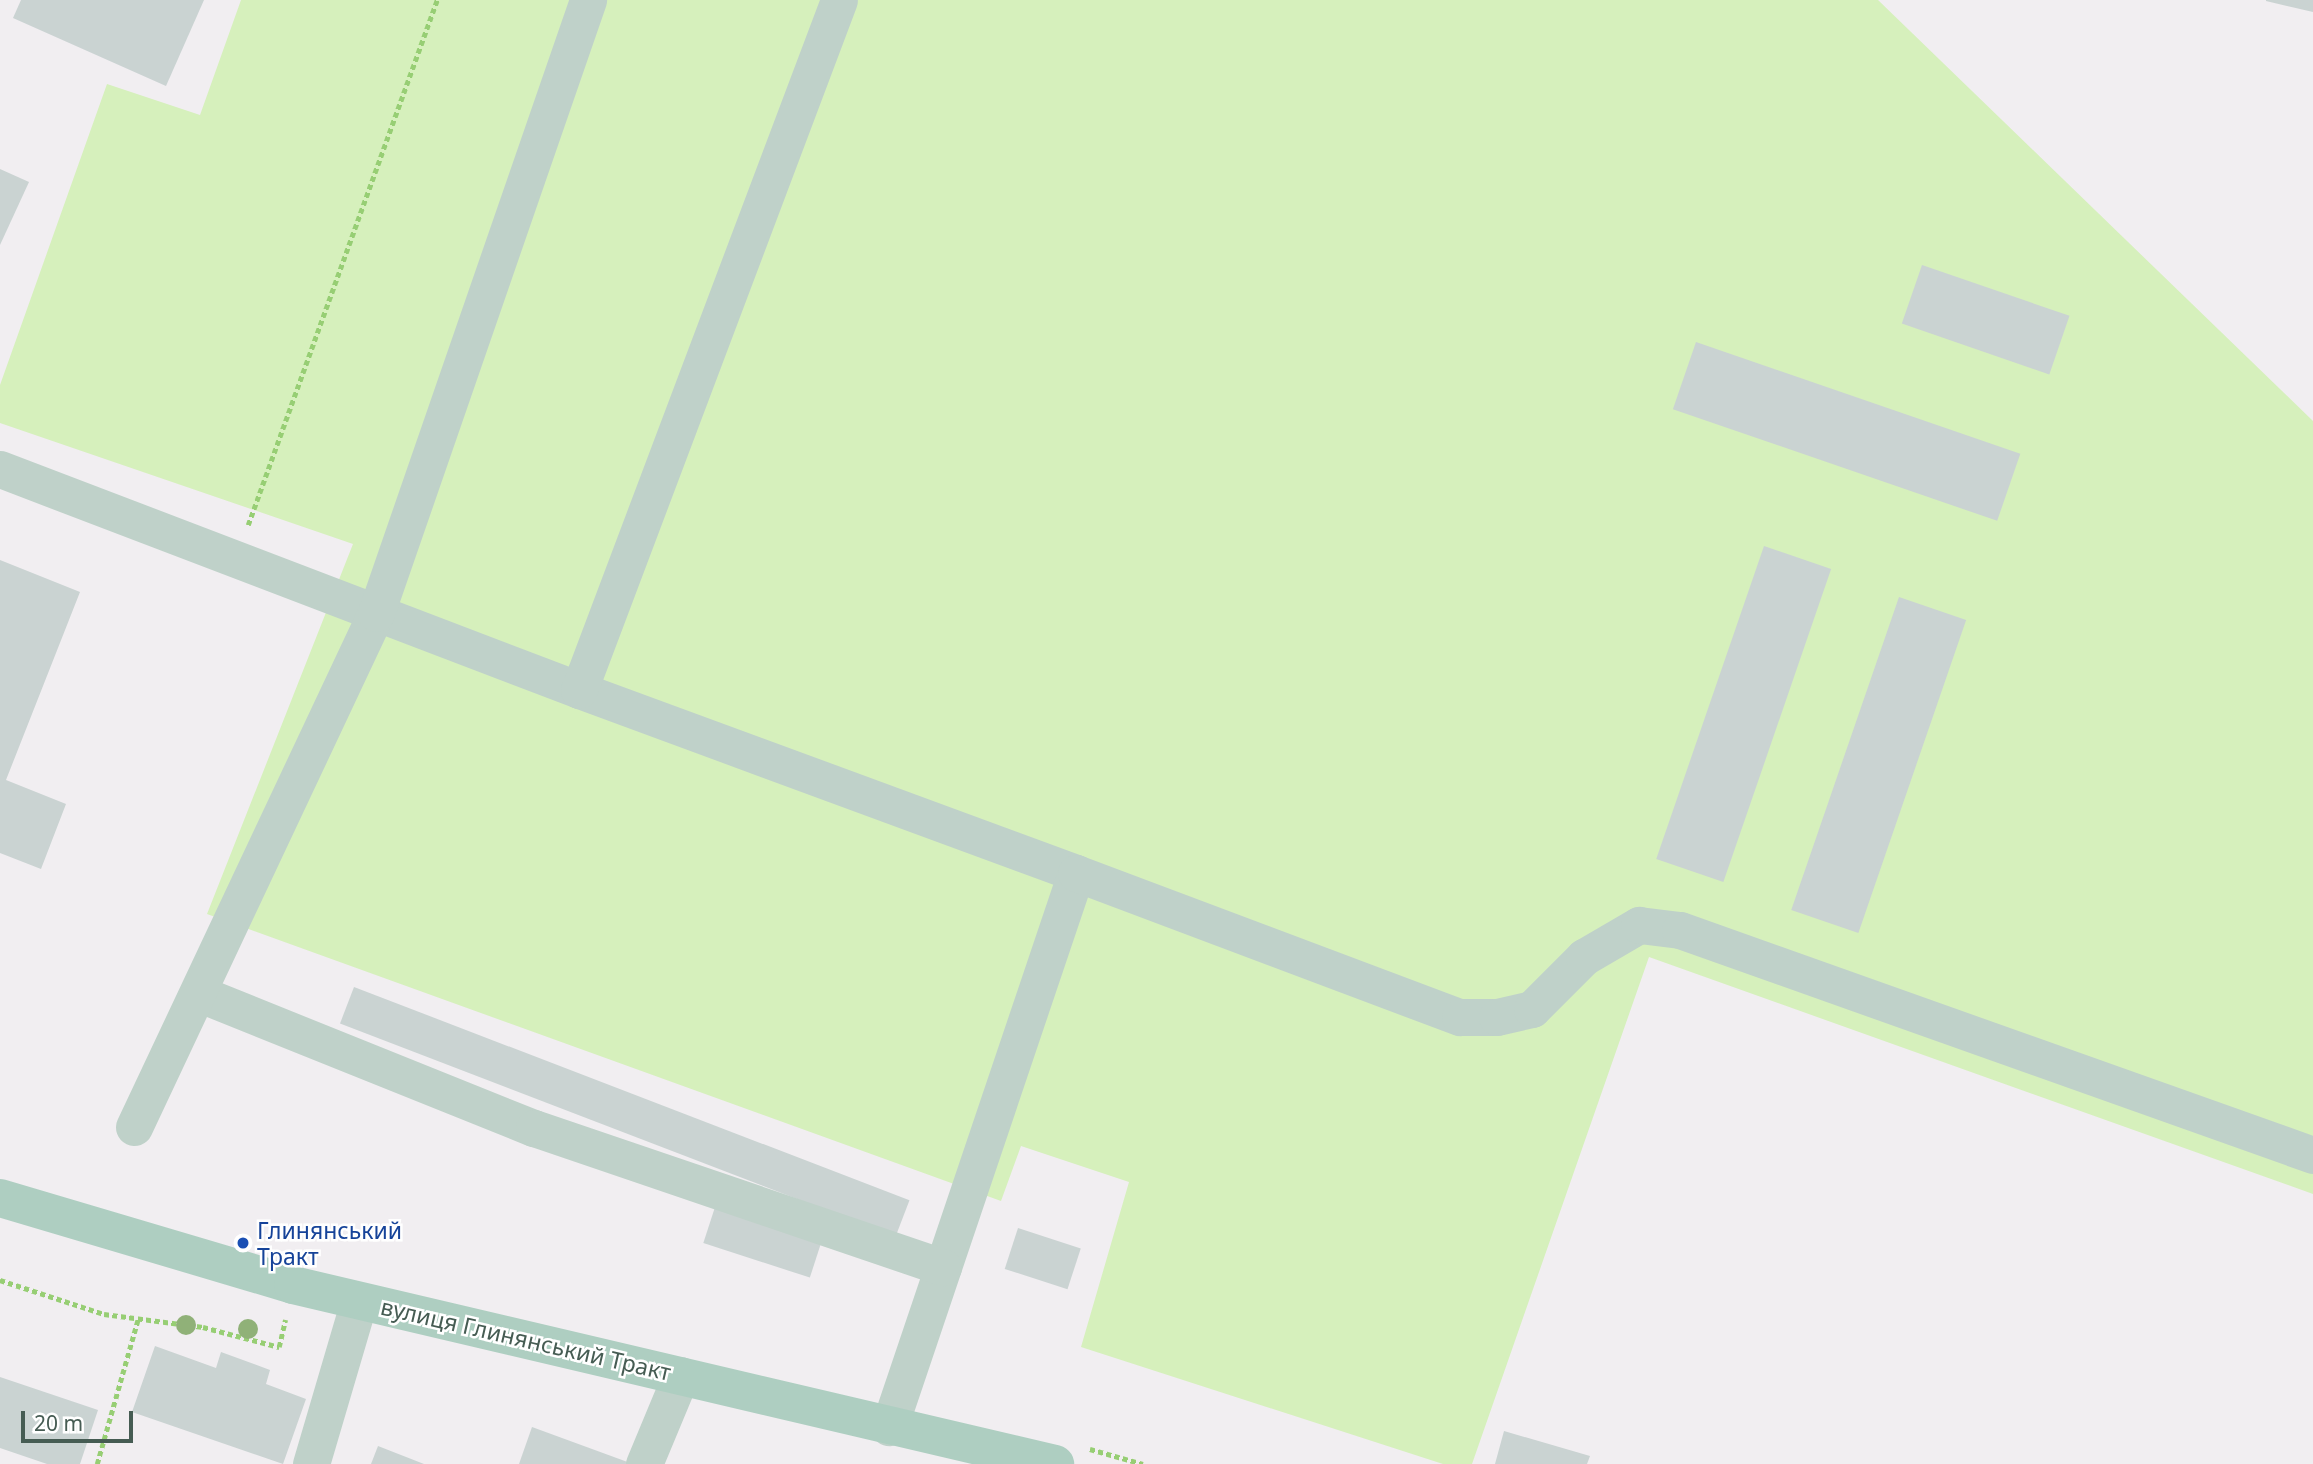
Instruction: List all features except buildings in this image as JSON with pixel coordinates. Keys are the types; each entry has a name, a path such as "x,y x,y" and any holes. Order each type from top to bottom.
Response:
{"main road":[{"name":"вулиця Глинянський Тракт","path":"0,1198 117,1236 359,1301 1055,1464"}],"street":[{"path":"134,1127 200,994 202,976 376,612 588,0"},
{"path":"579,690 839,0"},
{"path":"0,468 579,690 1460,1017 1497,1017 1532,1009 1584,957 1639,925 1680,930 2313,1155"},
{"path":"889,1427 1076,873"},
{"path":"200,994 534,1128 943,1267"},
{"path":"310,1464 359,1301"},
{"path":"644,1464 681,1375"}],"path":[{"path":"236,558 437,0"},
{"path":"0,1280 104,1314 203,1327 279,1347 287,1311"},
{"path":"97,1464 138,1319"}],"green space":[{"path":"241,0 1878,0 2313,421 2313,1194 1649,957 1472,1464 1443,1464 1081,1347 1129,1182 1021,1146 1001,1201 207,914 353,544 0,423 0,385 107,84 200,115"}],"place":[{"name":"Глинянський Тракт","path":"243,1243"}]}
